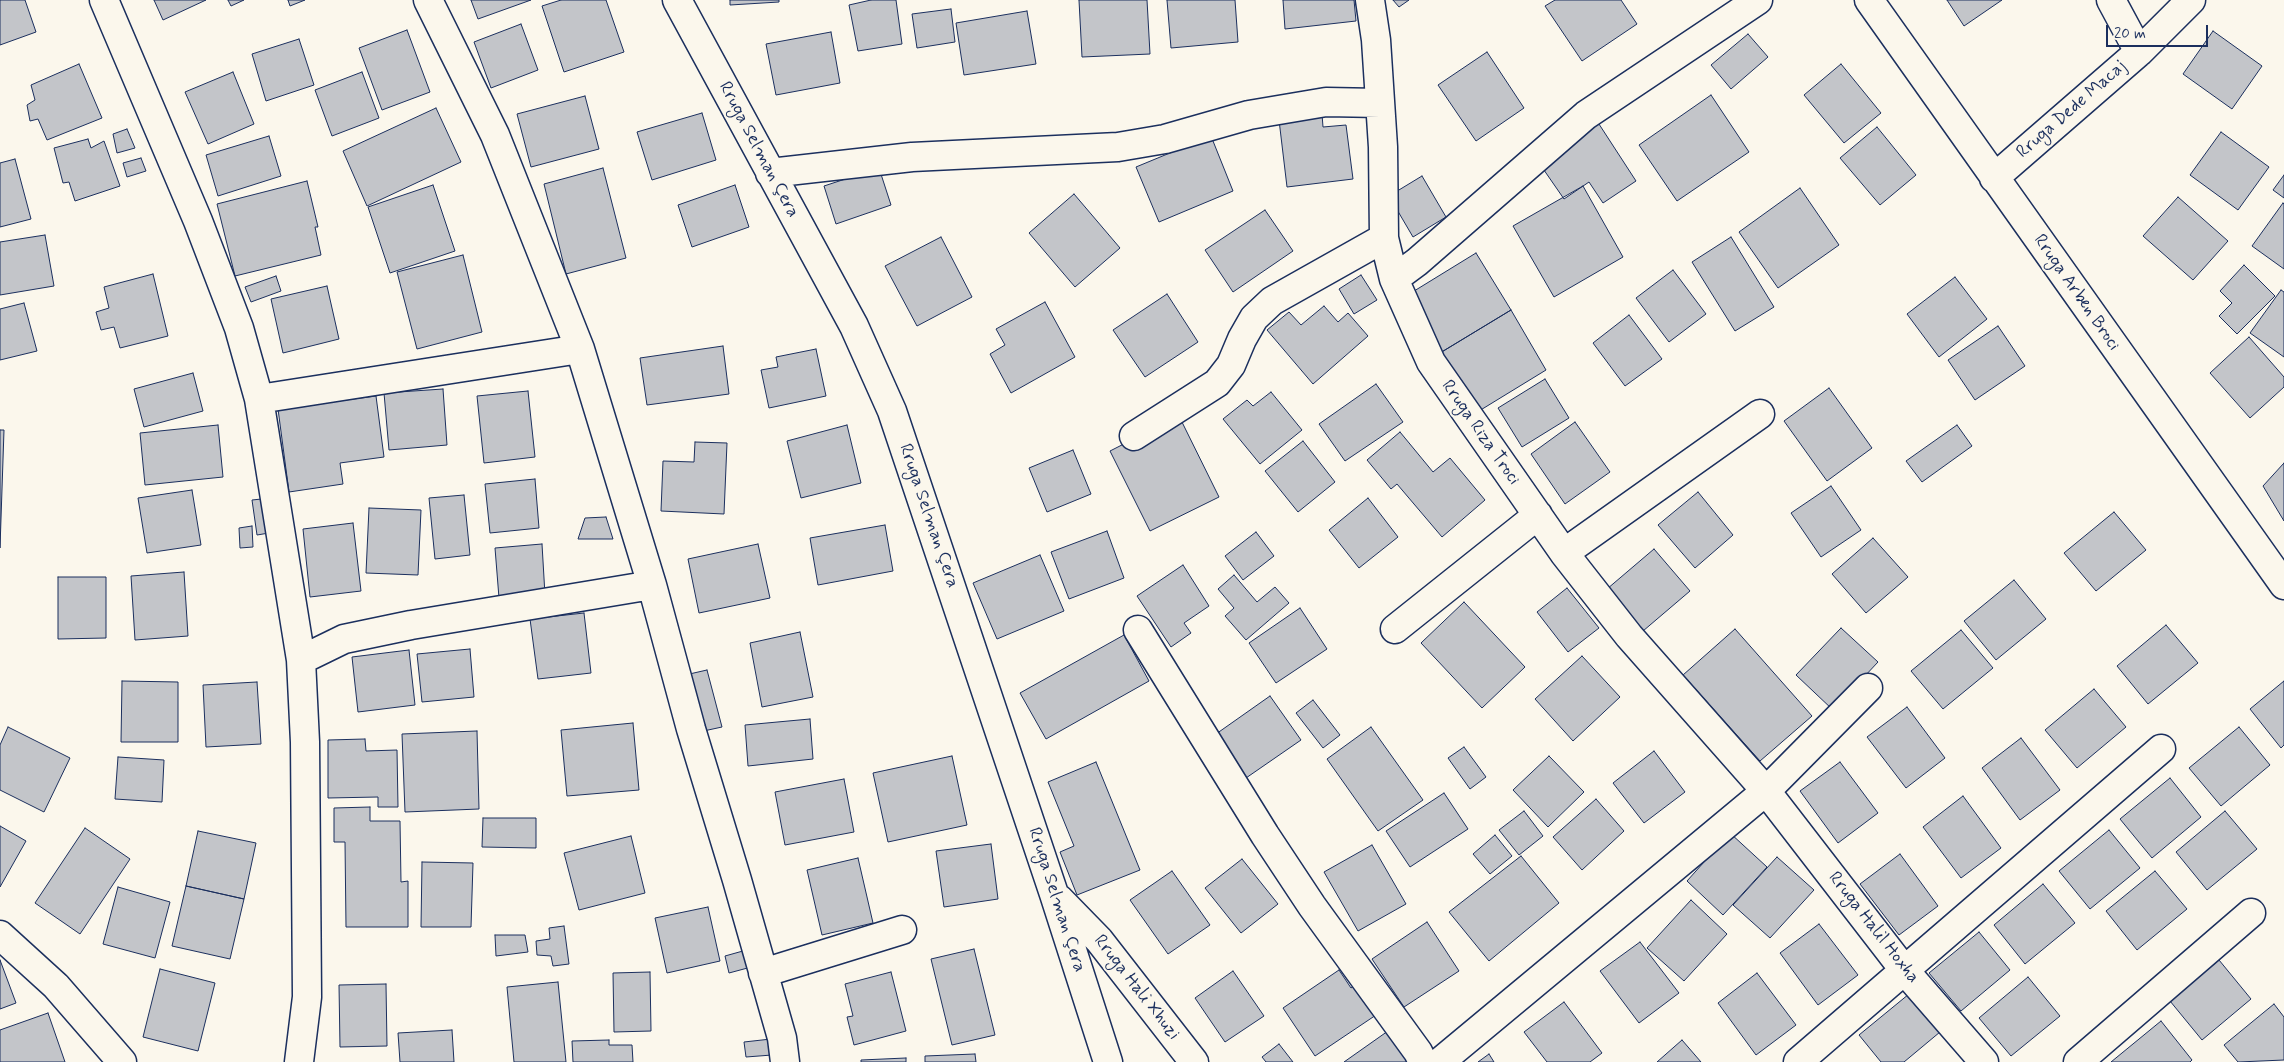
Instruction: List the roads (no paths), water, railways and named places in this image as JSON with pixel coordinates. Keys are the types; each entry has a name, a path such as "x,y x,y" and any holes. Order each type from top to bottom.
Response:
{"street":[{"path":"104,0 201,230 239,328 259,399 301,660 305,742 307,997 299,1062"},
{"path":"428,0 495,135 580,349 652,585 691,729 737,880 782,1038 785,1062"},
{"name":"Rruga Selman Çera","path":"677,0 854,326 892,411 1054,894 1108,1062"},
{"name":"Rruga Riza Troci","path":"1370,0 1376,40 1383,147 1384,238 1394,279 1431,362 1564,553 1629,636 1766,791"},
{"path":"1394,279 1417,262 1586,115 1758,0"},
{"name":"Rruga Arben Broci","path":"1868,0 2284,585"},
{"path":"2111,0 2139,52"},
{"name":"Rruga Dede Macaj","path":"1994,178 2139,52 2191,0"},
{"path":"770,173 912,157 1118,148 1165,138 1249,115 1326,102 1380,103"},
{"path":"1134,436 1217,383 1231,365 1242,339 1254,318 1272,301 1384,238"},
{"path":"259,399 580,349"},
{"path":"1564,553 1760,414"},
{"path":"1395,629 1538,515"},
{"path":"301,660 344,639 411,625 652,585"},
{"path":"1138,630 1265,835 1312,906 1418,1052 1422,1062"},
{"path":"1440,1062 1766,791 1868,688"},
{"path":"1798,1062 2161,749"},
{"name":"Rruga Halil Hoxha","path":"1766,791 1905,971 1984,1062"},
{"name":"Rruga Hali Xhuzi","path":"1054,894 1099,940 1194,1062"},
{"path":"2078,1062 2251,913"},
{"path":"763,973 902,930"},
{"path":"0,935 56,986 122,1062"}]}
